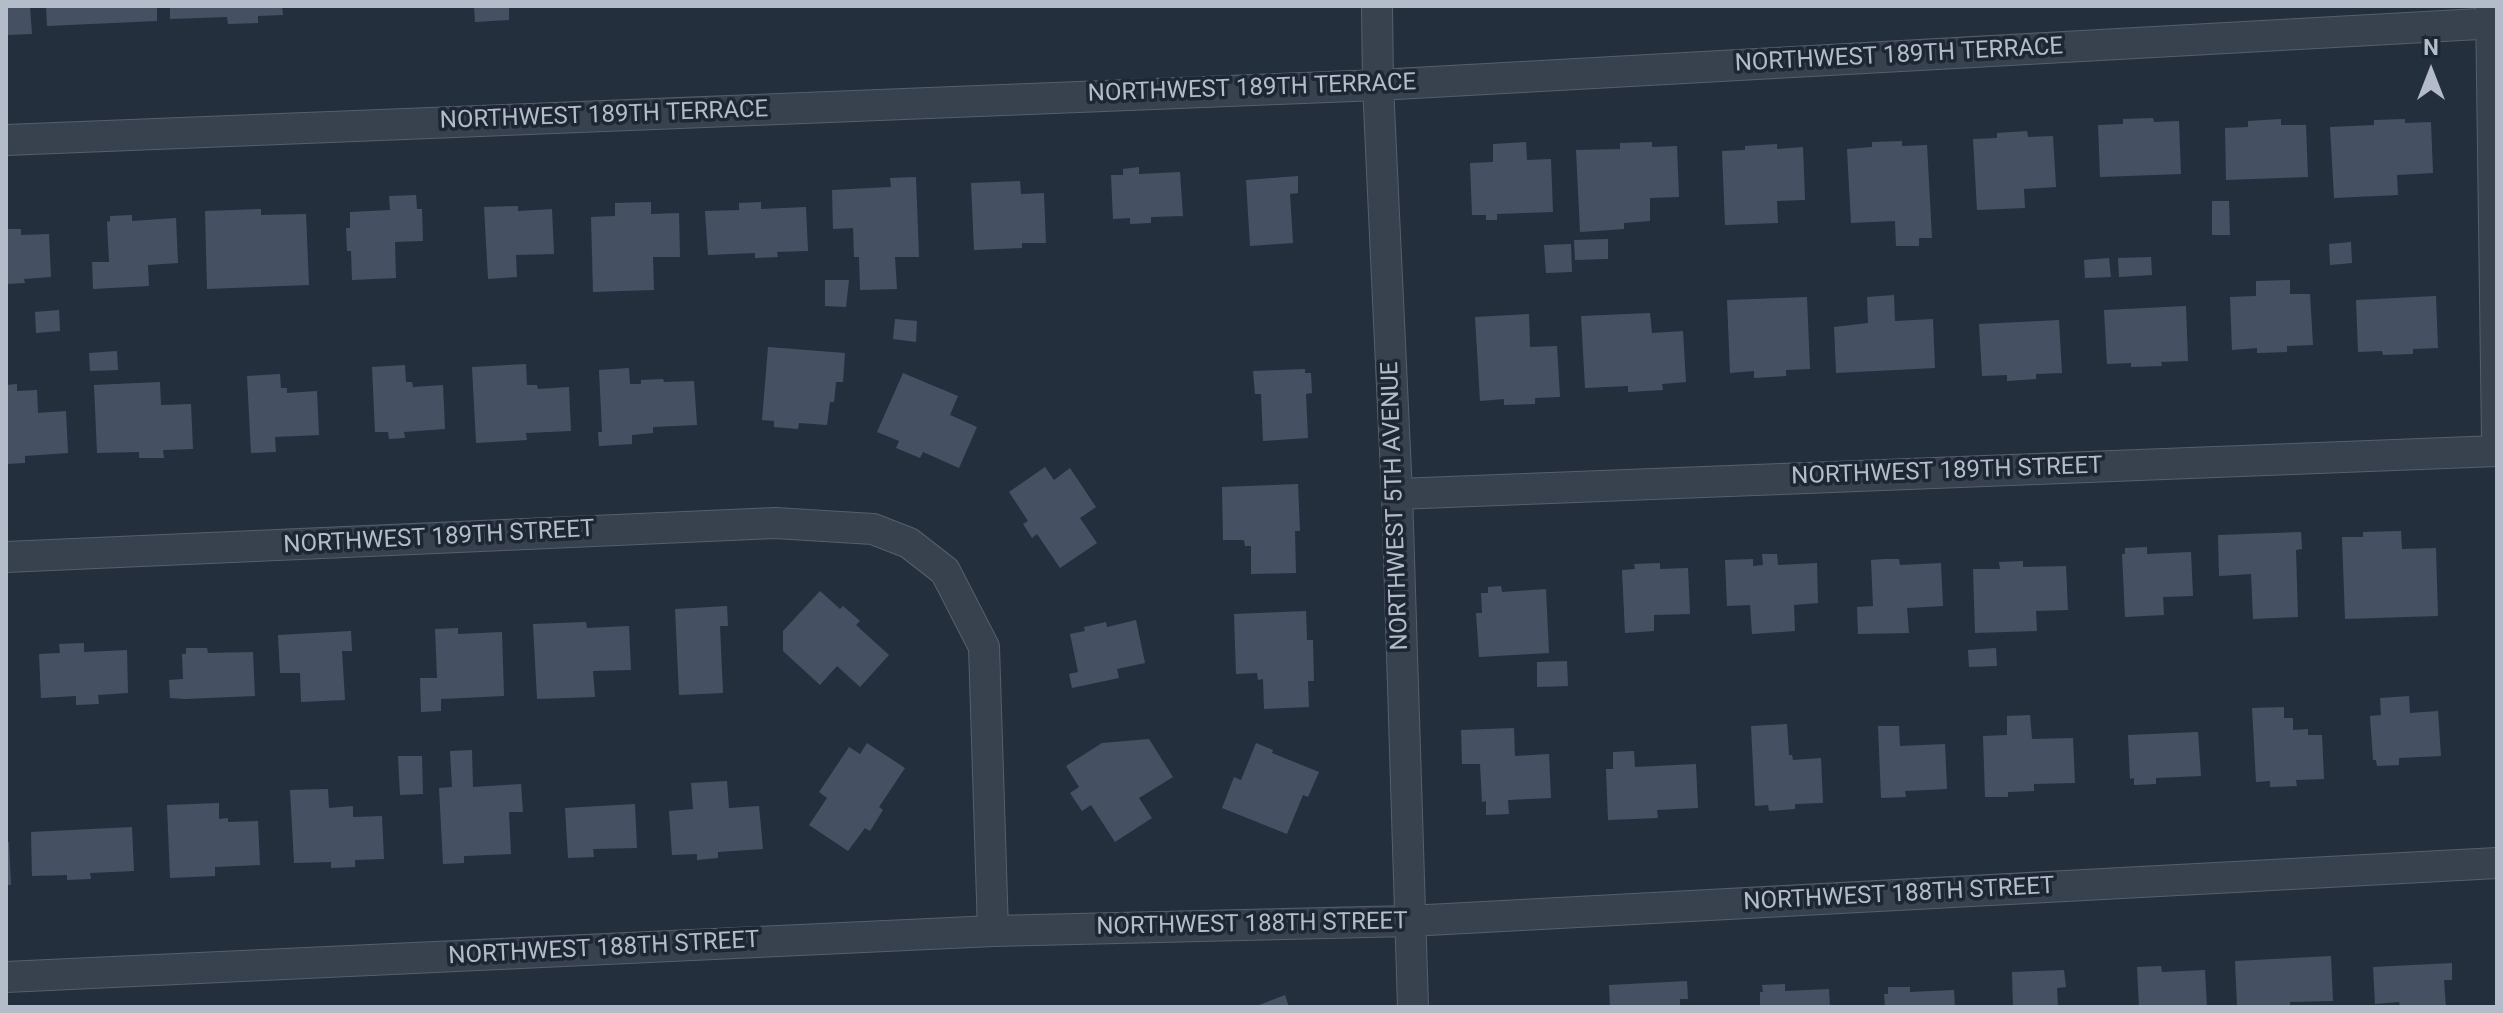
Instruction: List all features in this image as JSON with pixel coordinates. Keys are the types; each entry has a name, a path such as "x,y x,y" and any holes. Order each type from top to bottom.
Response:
{"street":[{"name":"NORTHWEST 5TH AVENUE","path":"1377,6 1397,494 1413,1007"},
{"name":"NORTHWEST 189TH TERRACE","path":"6,140 1378,85 2493,17"},
{"path":"2493,17 2497,440"},
{"name":"NORTHWEST 189TH STREET","path":"1397,494 2497,451"},
{"name":"NORTHWEST 189TH STREET","path":"6,557 775,523 873,529 909,543 945,571 984,647 993,931"},
{"name":"NORTHWEST 188TH STREET","path":"6,977 993,931 1409,921 2497,863"}],"building":[{"path":"6,6 30,6 32,34 6,35"},
{"path":"46,6 157,6 157,21 47,26"},
{"path":"170,6 282,6 283,15 258,16 258,23 228,24 227,17 170,19"},
{"path":"474,6 509,6 509,20 475,22"},
{"path":"2153,118 2154,122 2179,121 2181,174 2100,177 2098,125 2123,124 2123,119"},
{"path":"2281,119 2281,125 2306,125 2308,177 2226,180 2225,128 2248,127 2248,121"},
{"path":"2405,119 2405,123 2431,122 2433,173 2397,175 2398,195 2334,198 2330,127 2374,125 2374,120"},
{"path":"2027,131 2028,137 2053,136 2056,187 2024,189 2025,208 1977,210 1973,139 1997,138 1997,133"},
{"path":"1902,141 1902,146 1927,145 1932,238 1919,238 1919,246 1896,246 1895,221 1851,223 1847,149 1872,147 1872,142"},
{"path":"1526,142 1527,160 1551,159 1553,212 1497,214 1497,220 1486,220 1486,215 1472,215 1470,163 1493,162 1493,144"},
{"path":"1652,142 1652,147 1677,146 1679,197 1650,198 1650,221 1624,223 1624,229 1580,232 1576,150 1620,149 1620,143"},
{"path":"1777,144 1777,149 1803,147 1805,200 1777,201 1778,223 1725,225 1722,151"},
{"path":"1139,167 1139,174 1180,172 1183,216 1151,217 1151,223 1130,224 1130,218 1113,219 1111,175 1123,175 1123,169"},
{"path":"1298,176 1298,193 1290,194 1293,243 1250,246 1246,180"},
{"path":"916,177 919,257 895,257 897,289 860,290 859,257 854,257 853,228 833,229 832,190 891,187 890,178"},
{"path":"1020,181 1021,194 1044,193 1046,243 1022,243 1022,248 974,250 971,183"},
{"path":"416,195 417,209 422,209 423,241 395,242 396,278 352,280 346,228 350,228 350,212 390,210 389,196"},
{"path":"2212,201 2229,201 2230,235 2212,235"},
{"path":"651,202 651,214 679,213 680,257 653,257 654,290 593,292 591,217 615,216 615,203"},
{"path":"761,202 761,209 806,207 808,251 777,252 778,257 755,258 755,253 708,255 705,211 739,210 739,203"},
{"path":"518,206 518,211 552,209 554,254 516,255 517,277 488,279 484,207"},
{"path":"261,209 261,215 306,214 309,285 207,289 205,211"},
{"path":"132,215 132,221 176,218 178,263 148,265 149,286 93,289 92,262 109,262 107,222 110,216"},
{"path":"6,229 21,229 21,235 49,234 51,277 6,284"},
{"path":"1608,239 1608,259 1575,260 1574,240"},
{"path":"2351,242 2352,263 2330,265 2329,244"},
{"path":"1571,244 1572,272 1546,273 1544,245"},
{"path":"2151,257 2152,275 2119,277 2118,258"},
{"path":"2109,258 2111,277 2085,278 2084,260"},
{"path":"825,280 849,280 846,307 825,306"},
{"path":"2290,280 2290,294 2310,294 2313,345 2287,346 2287,352 2257,353 2257,348 2232,350 2230,297 2256,296 2256,281"},
{"path":"1894,295 1895,321 1933,319 1935,368 1836,373 1834,327 1868,323 1867,297"},
{"path":"2436,296 2438,348 2413,349 2413,354 2358,352 2356,300"},
{"path":"1807,297 1810,369 1786,370 1786,376 1754,378 1754,371 1730,373 1727,300"},
{"path":"2186,306 2188,361 2161,362 2162,366 2107,364 2104,310"},
{"path":"59,310 60,331 36,333 35,312"},
{"path":"1650,313 1652,333 1683,331 1686,382 1662,384 1663,390 1628,392 1628,386 1585,388 1581,316"},
{"path":"1529,314 1530,347 1557,346 1560,397 1535,398 1535,404 1504,405 1504,399 1480,401 1475,317"},
{"path":"895,319 917,321 916,342 893,339"},
{"path":"2059,320 2062,373 2036,374 2036,379 2007,381 2007,375 1982,376 1979,324"},
{"path":"768,347 845,353 843,382 836,382 827,425 799,423 798,429 774,427 774,421 762,420"},
{"path":"117,351 118,370 90,371 89,353"},
{"path":"526,364 527,385 537,385 538,389 569,387 571,431 526,433 527,440 476,443 472,367"},
{"path":"405,365 406,382 412,382 413,387 443,385 445,429 404,432 405,438 389,439 388,432 375,432 372,367"},
{"path":"629,368 630,384 641,384 641,380 694,381 697,425 653,427 653,433 632,435 632,444 599,446 598,432 602,432 599,370"},
{"path":"1305,369 1305,373 1311,373 1312,393 1306,394 1308,438 1263,441 1261,394 1255,394 1253,371"},
{"path":"903,373 958,396 950,415 977,427 959,468 923,452 920,458 896,448 899,441 877,432"},
{"path":"280,374 281,388 287,388 287,393 317,391 319,435 275,437 276,452 251,453 247,376"},
{"path":"160,382 161,405 191,404 193,449 163,450 164,458 139,458 139,452 97,453 94,385"},
{"path":"17,384 17,391 37,390 38,413 66,411 68,453 25,456 25,463 6,464 6,385"},
{"path":"1045,467 1054,480 1070,468 1096,507 1080,518 1097,543 1060,568 1037,534 1032,538 1023,524 1028,521 1009,492"},
{"path":"1298,484 1300,531 1295,531 1296,573 1251,574 1251,546 1245,546 1244,540 1223,540 1222,487"},
{"path":"2401,531 2402,549 2436,548 2438,616 2345,619 2342,537 2363,537 2363,532"},
{"path":"2301,532 2302,549 2296,550 2298,617 2253,619 2251,574 2219,576 2218,535"},
{"path":"2147,547 2147,554 2191,552 2193,596 2163,597 2164,615 2125,617 2122,554 2125,554 2125,548"},
{"path":"1762,554 1777,554 1778,565 1817,563 1818,603 1794,605 1795,631 1752,634 1750,605 1727,606 1725,560 1753,559 1753,566 1763,565"},
{"path":"1899,559 1900,565 1941,563 1943,606 1907,608 1909,633 1858,634 1857,607 1873,606 1871,560"},
{"path":"2023,561 2023,567 2066,566 2068,610 2036,611 2037,631 1975,633 1973,569 2000,569 1999,562"},
{"path":"1660,563 1660,569 1688,568 1690,614 1654,615 1654,631 1625,633 1622,570 1635,569 1634,564"},
{"path":"1501,586 1502,592 1546,589 1549,653 1479,657 1476,613 1482,613 1481,593 1488,593 1488,587"},
{"path":"820,591 860,621 856,625 889,655 860,687 837,666 820,685 783,651 783,631"},
{"path":"727,606 728,626 720,626 723,693 679,695 675,609"},
{"path":"1306,611 1307,640 1313,640 1314,681 1308,681 1309,707 1264,709 1263,679 1258,680 1257,673 1236,674 1234,614"},
{"path":"1136,620 1145,663 1117,669 1119,678 1072,688 1069,674 1078,672 1070,634 1106,622 1107,627"},
{"path":"586,622 587,628 629,626 631,670 593,671 595,697 537,699 533,624"},
{"path":"458,628 458,634 502,632 504,696 441,699 441,711 421,712 420,678 437,678 435,629"},
{"path":"351,631 352,651 342,651 345,700 301,702 300,673 280,673 278,635"},
{"path":"84,643 84,652 127,650 128,693 98,695 99,704 76,705 76,696 41,698 39,654 60,653 59,644"},
{"path":"186,648 207,648 208,653 253,652 255,696 170,698 169,680 183,679 182,654 186,654"},
{"path":"1996,648 1997,666 1969,667 1968,650"},
{"path":"1567,661 1568,686 1537,687 1537,662"},
{"path":"2409,696 2410,713 2438,711 2441,756 2399,758 2399,765 2377,766 2376,760 2373,760 2370,716 2381,715 2380,698"},
{"path":"2284,707 2284,718 2293,718 2293,730 2308,729 2308,735 2322,735 2324,779 2296,780 2297,786 2270,787 2270,781 2256,782 2252,708"},
{"path":"2030,715 2032,739 2073,738 2075,783 2034,784 2034,791 2008,792 2008,797 1985,797 1983,736 2007,735 2007,716"},
{"path":"1787,724 1789,755 1793,760 1821,758 1823,803 1795,804 1795,809 1769,811 1768,805 1755,806 1751,726"},
{"path":"1878,726 1899,726 1900,746 1945,744 1947,789 1905,791 1906,797 1881,798"},
{"path":"1514,728 1515,756 1549,754 1551,798 1508,800 1509,814 1486,815 1486,801 1482,802 1480,764 1462,764 1461,730"},
{"path":"2198,732 2201,776 2156,778 2156,784 2134,785 2134,778 2130,779 2128,735"},
{"path":"1149,739 1173,777 1139,798 1152,818 1115,842 1091,805 1082,811 1070,793 1079,787 1066,766 1102,743"},
{"path":"867,743 905,768 879,807 883,810 870,831 865,828 848,851 809,825 827,798 819,792 849,747 860,754"},
{"path":"1256,743 1319,772 1308,797 1303,795 1287,834 1222,808 1234,777 1241,780"},
{"path":"472,750 473,787 521,784 523,812 509,812 511,854 464,856 464,863 443,864 439,788 452,787 450,751"},
{"path":"1634,751 1635,767 1696,764 1698,808 1657,810 1658,818 1608,820 1606,769 1613,769 1613,752"},
{"path":"398,756 422,756 423,794 400,795"},
{"path":"727,781 729,808 759,806 763,849 718,852 718,858 697,860 697,854 672,855 669,811 693,809 691,783"},
{"path":"328,789 329,808 353,806 353,817 382,816 384,859 355,860 355,867 331,868 331,862 294,863 290,790"},
{"path":"219,803 219,819 228,818 228,822 258,821 260,865 215,867 215,876 170,878 167,805"},
{"path":"635,804 637,848 593,849 594,857 568,858 565,808"},
{"path":"132,827 134,871 90,873 91,879 67,880 67,875 32,876 31,832"},
{"path":"6,842 9,842 11,885 6,885"},
{"path":"2331,956 2333,1001 2290,1002 2290,1007 2237,1007 2235,961"},
{"path":"2452,963 2452,980 2444,980 2446,1007 2400,1007 2399,1002 2375,1004 2373,967"},
{"path":"2161,966 2162,972 2205,970 2207,1007 2139,1007 2137,967"},
{"path":"2064,970 2066,987 2057,988 2058,1007 2013,1007 2012,972"},
{"path":"1687,981 1688,999 1680,999 1680,1007 1610,1007 1609,985"},
{"path":"1785,984 1785,991 1829,989 1830,1007 1760,1007 1762,985"},
{"path":"1888,987 1910,987 1910,992 1954,990 1955,1007 1885,1007 1884,994 1888,994"},
{"path":"1285,995 1289,1007 1254,1007"}]}
